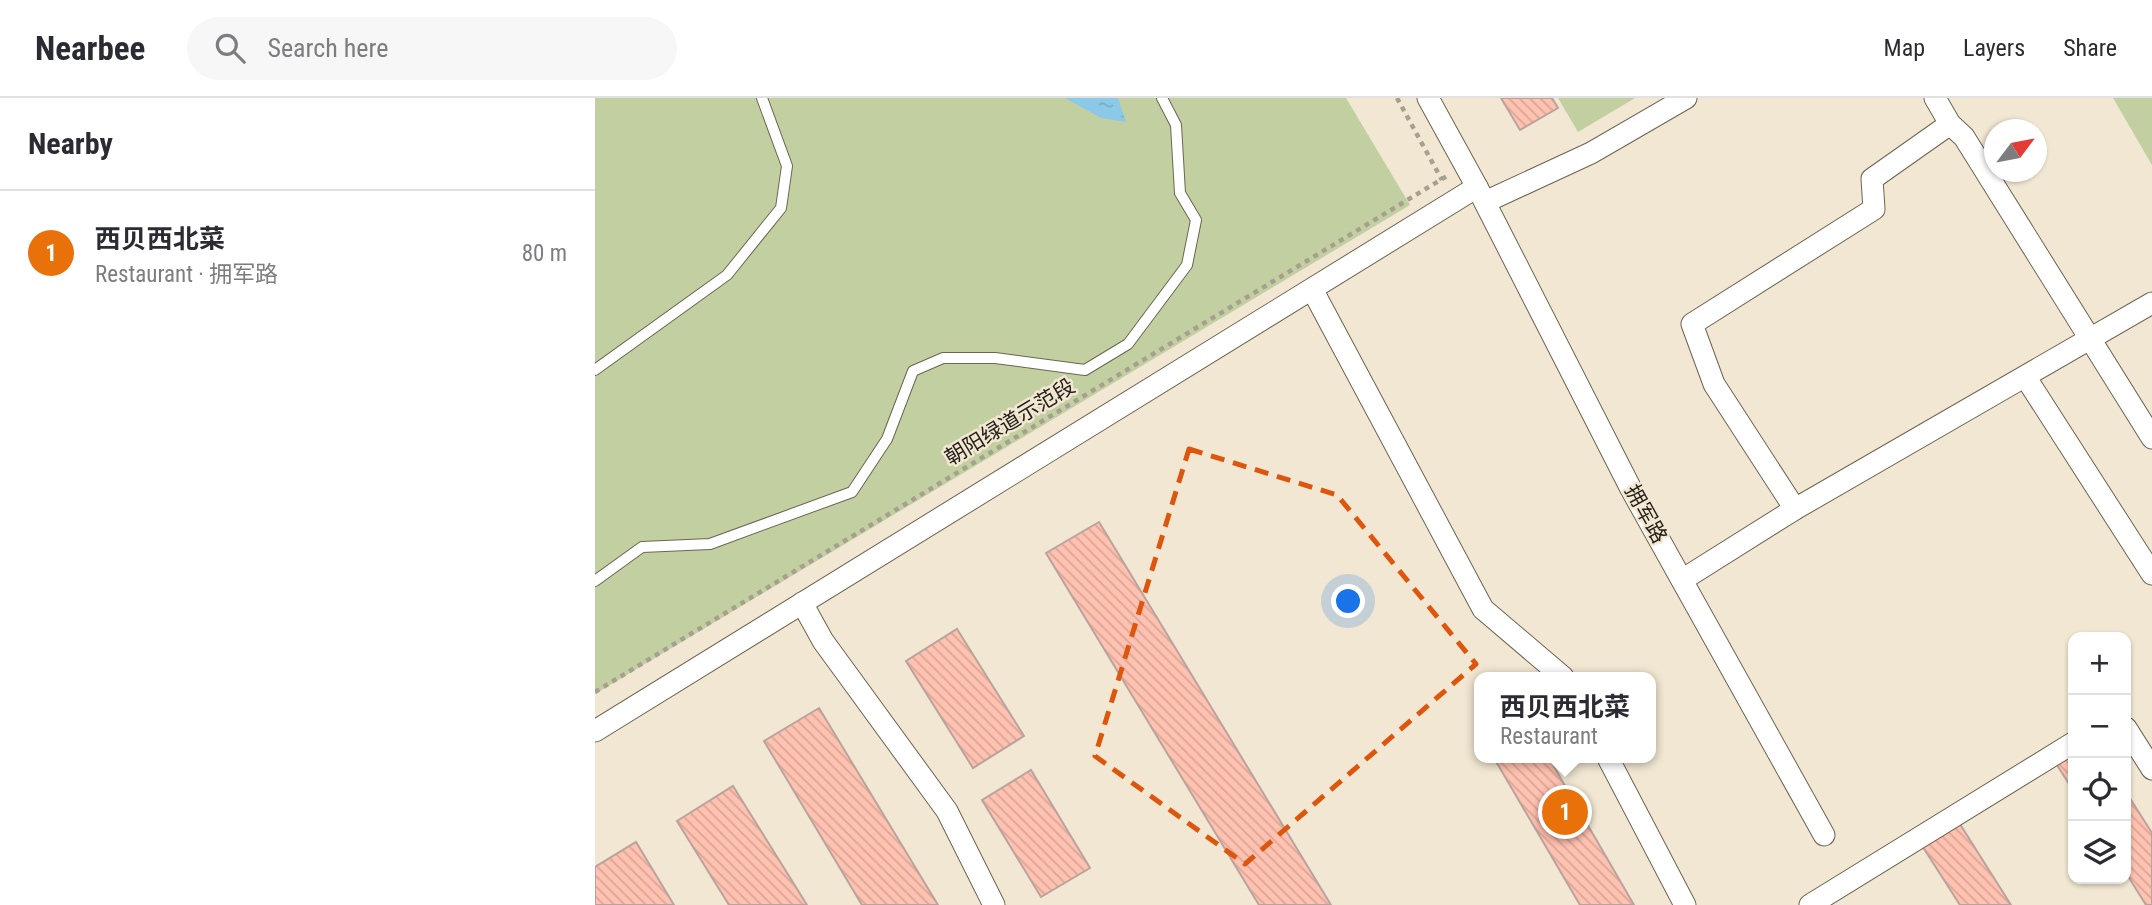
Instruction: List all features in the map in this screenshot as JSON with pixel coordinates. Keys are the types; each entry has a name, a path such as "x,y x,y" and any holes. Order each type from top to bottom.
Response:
{"street":[{"name":"拥军路","path":"1428,98 1466,165 1682,580 1824,835"},
{"path":"595,731 1454,202 1481,195 1591,153 1686,98"},
{"path":"1935,98 1950,124 1964,137 2152,438"},
{"path":"1795,509 1714,384 1692,324 1874,209 1873,178 1950,124"},
{"path":"1313,291 1483,609 1557,672"},
{"path":"1682,580 1795,509 2152,303"},
{"path":"2026,378 2152,574"},
{"path":"801,603 823,641 947,811 994,905"},
{"path":"2131,736 2152,769"},
{"path":"1810,905 2068,746"},
{"path":"1611,763 1685,905"}],"lane":[{"path":"595,370 727,275 781,208 787,166 762,98"},
{"path":"595,581 642,547 710,544 852,492 887,439 913,372 943,358 995,358 1085,370 1128,344 1187,265 1196,220 1180,193 1176,125 1162,98"}],"path":[{"path":"1397,98 1454,202"},
{"name":"朝阳绿道示范段","path":"595,692 1466,165"}],"highlighted area":[{"path":"1189,449 1337,495 1476,664 1245,864 1095,756"}],"green space":[{"path":"595,98 1346,98 1410,205 595,694"},
{"path":"1558,98 1635,98 1578,132"},
{"path":"2113,98 2152,98 2152,165"}],"water":[{"path":"1065,98 1118,98 1126,122 1101,118"}],"building":[{"path":"1501,98 1552,98 1558,108 1520,130"},
{"path":"1099,522 1331,905 1259,905 1046,553"},
{"path":"957,629 1024,736 973,768 906,661"},
{"path":"819,708 938,905 862,905 764,741"},
{"path":"2068,757 2068,782 2057,765"},
{"path":"1497,763 1552,763 1634,905 1580,905"},
{"path":"1031,770 1090,868 1041,897 982,800"},
{"path":"733,786 807,905 729,905 677,821"},
{"path":"2131,800 2152,833 2152,905 2146,905 2131,881"},
{"path":"1958,821 2011,905 1960,905 1921,844"},
{"path":"636,842 674,905 595,905 595,867"}],"place":[{"name":"西贝西北菜","path":"1565,812"}]}
